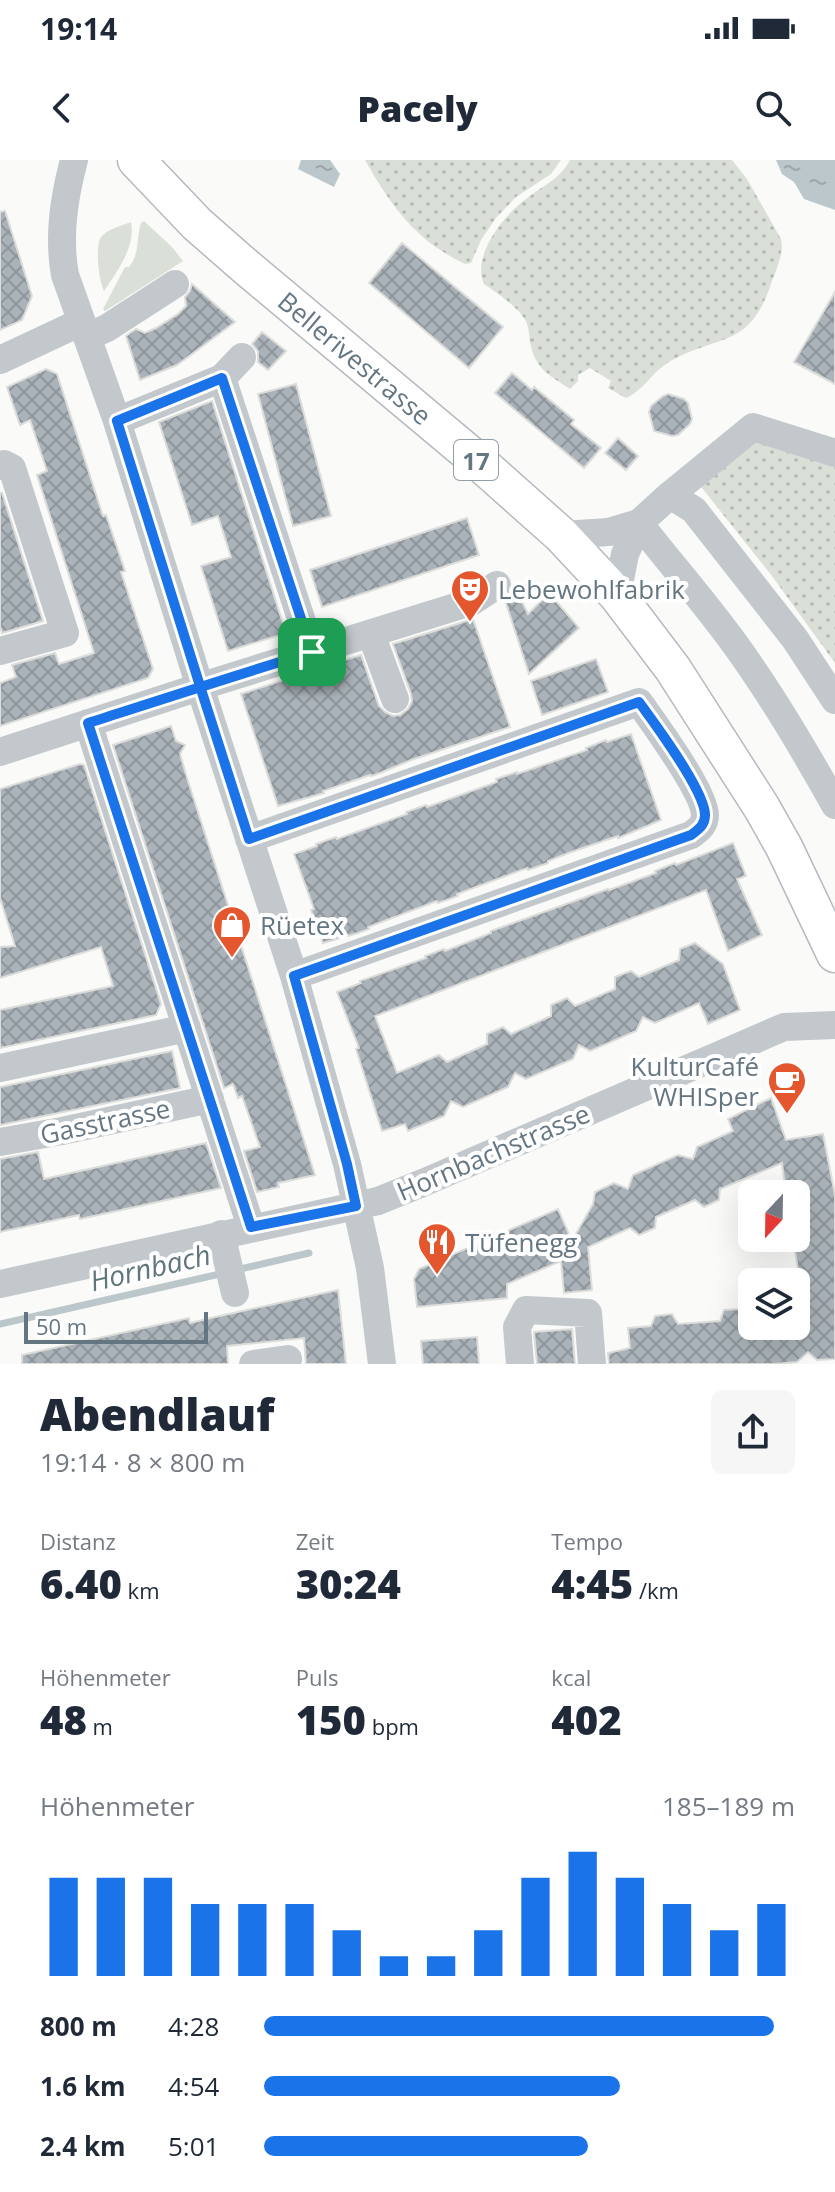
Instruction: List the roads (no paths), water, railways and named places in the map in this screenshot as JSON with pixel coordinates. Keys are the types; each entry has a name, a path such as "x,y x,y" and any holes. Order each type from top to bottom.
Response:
{"main road":[{"name":"Bellerivestrasse","path":"136,160 197,224 561,535 617,595 673,669 762,808 832,941"}],"street":[{"path":"74,160 62,217 62,260 69,290 117,421 294,976 347,1164 370,1268 382,1364"},
{"path":"0,360 84,329 107,328 175,284"},
{"path":"117,421 222,378 242,357"},
{"path":"222,378 312,652"},
{"path":"617,595 625,554 639,523 753,427 835,453"},
{"path":"0,466 4,464 12,468 65,633 0,651"},
{"path":"670,495 694,510 795,639 835,700"},
{"path":"561,535 609,532 639,523"},
{"path":"639,523 742,653 835,805"},
{"path":"0,752 471,602 497,585"},
{"path":"371,634 395,699"},
{"path":"249,839 639,702 702,800 705,818 701,827 691,835 294,976"},
{"path":"88,723 251,1227"},
{"name":"Hornbachstrasse","path":"0,1284 228,1267 251,1227 399,1194 784,1027 835,1025"},
{"path":"0,1068 187,1028"},
{"name":"Gasstrasse","path":"0,1142 210,1099"},
{"path":"520,1364 517,1327 526,1310 588,1313 592,1364"},
{"path":"253,1364 288,1359"}],"water":[{"path":"301,160 330,160 340,174 334,187 298,169"},
{"path":"776,160 835,160 835,210 804,199 794,182 782,174"}],"waterway":[{"name":"Hornbach","path":"236,1270 309,1253"},
{"name":"Hornbach","path":"0,1324 224,1273"}],"place":[{"name":"Lebewohlfabrik","path":"470,623"},
{"name":"Rüetex","path":"232,959"},
{"name":"KulturCafé WHISper","path":"787,1115"},
{"name":"Tüfenegg","path":"437,1276"}]}
